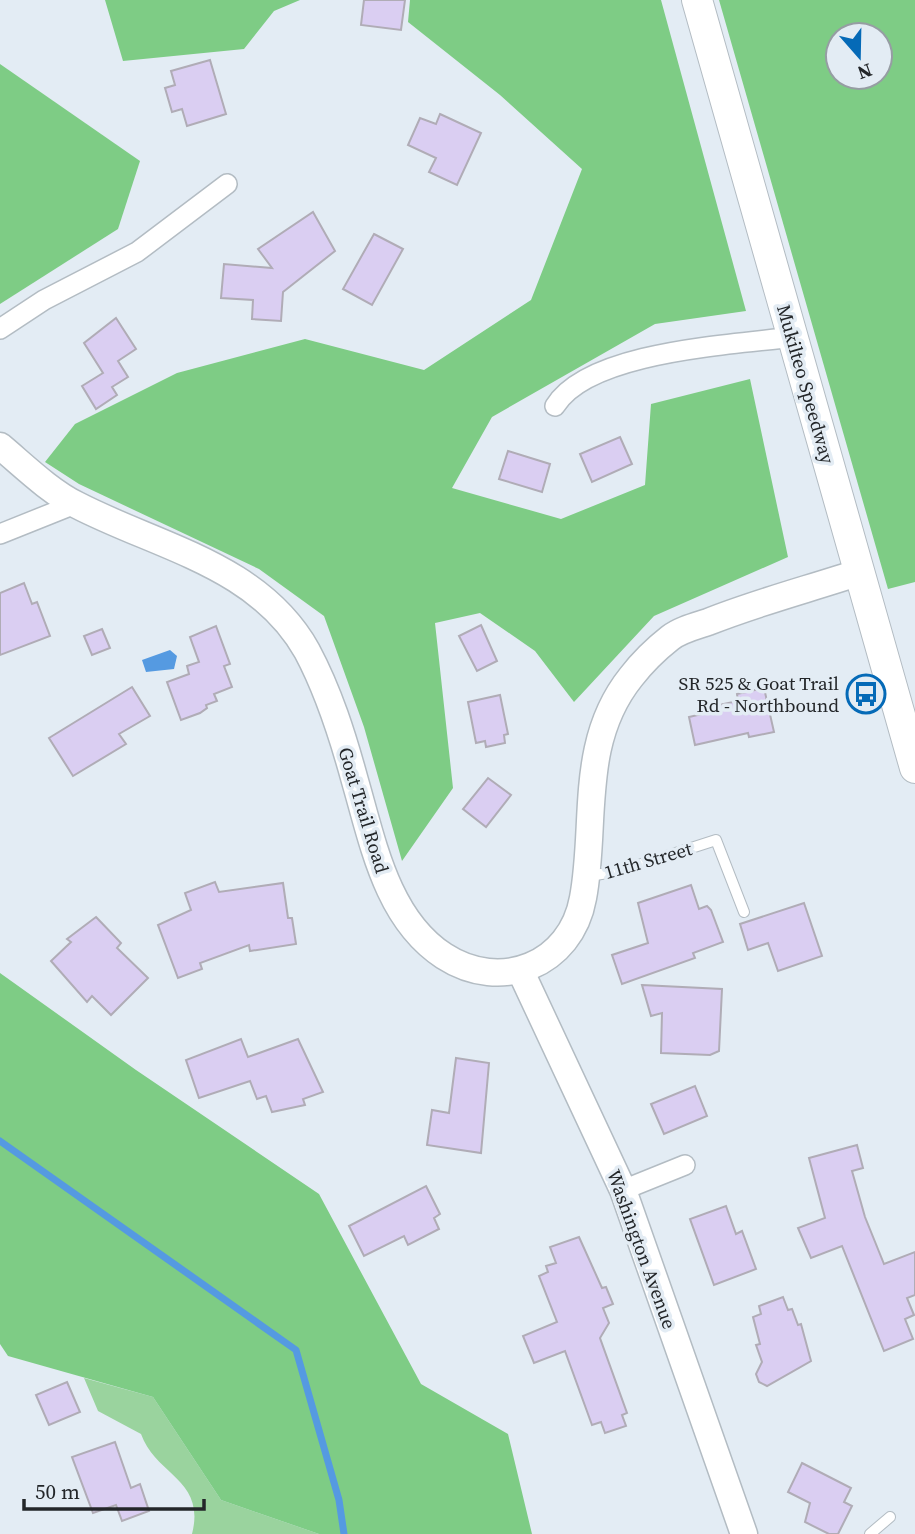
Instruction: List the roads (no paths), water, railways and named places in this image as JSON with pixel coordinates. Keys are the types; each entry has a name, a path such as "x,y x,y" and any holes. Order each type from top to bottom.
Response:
{"main road":[{"name":"Mukilteo Speedway","path":"697,0 915,768"}],"street":[{"path":"0,329 44,300 137,252 227,184"},
{"path":"555,406 563,394 587,378 640,358 793,337"},
{"name":"Goat Trail Road","path":"0,446 75,504 218,568 250,588 281,615 306,649 328,695 348,755 368,833 385,881 411,922 426,943 461,966 477,971 521,972"},
{"path":"0,534 75,504"},
{"path":"521,972 540,963 567,937 583,899 593,771 609,716 630,678 672,636 743,608 860,572"},
{"name":"Washington Avenue","path":"521,972 622,1190 744,1534"},
{"path":"622,1190 685,1166"}],"lane":[{"name":"11th Street","path":"585,877 620,871 716,840 744,912"},
{"path":"870,1534 890,1517"}],"water":[{"path":"170,650 177,656 174,669 146,672 142,660"}],"waterway":[{"path":"0,1141 296,1350 339,1500 344,1534"}],"place":[{"name":"SR 525 & Goat Trail Rd - Northbound","path":"866,694"}]}
